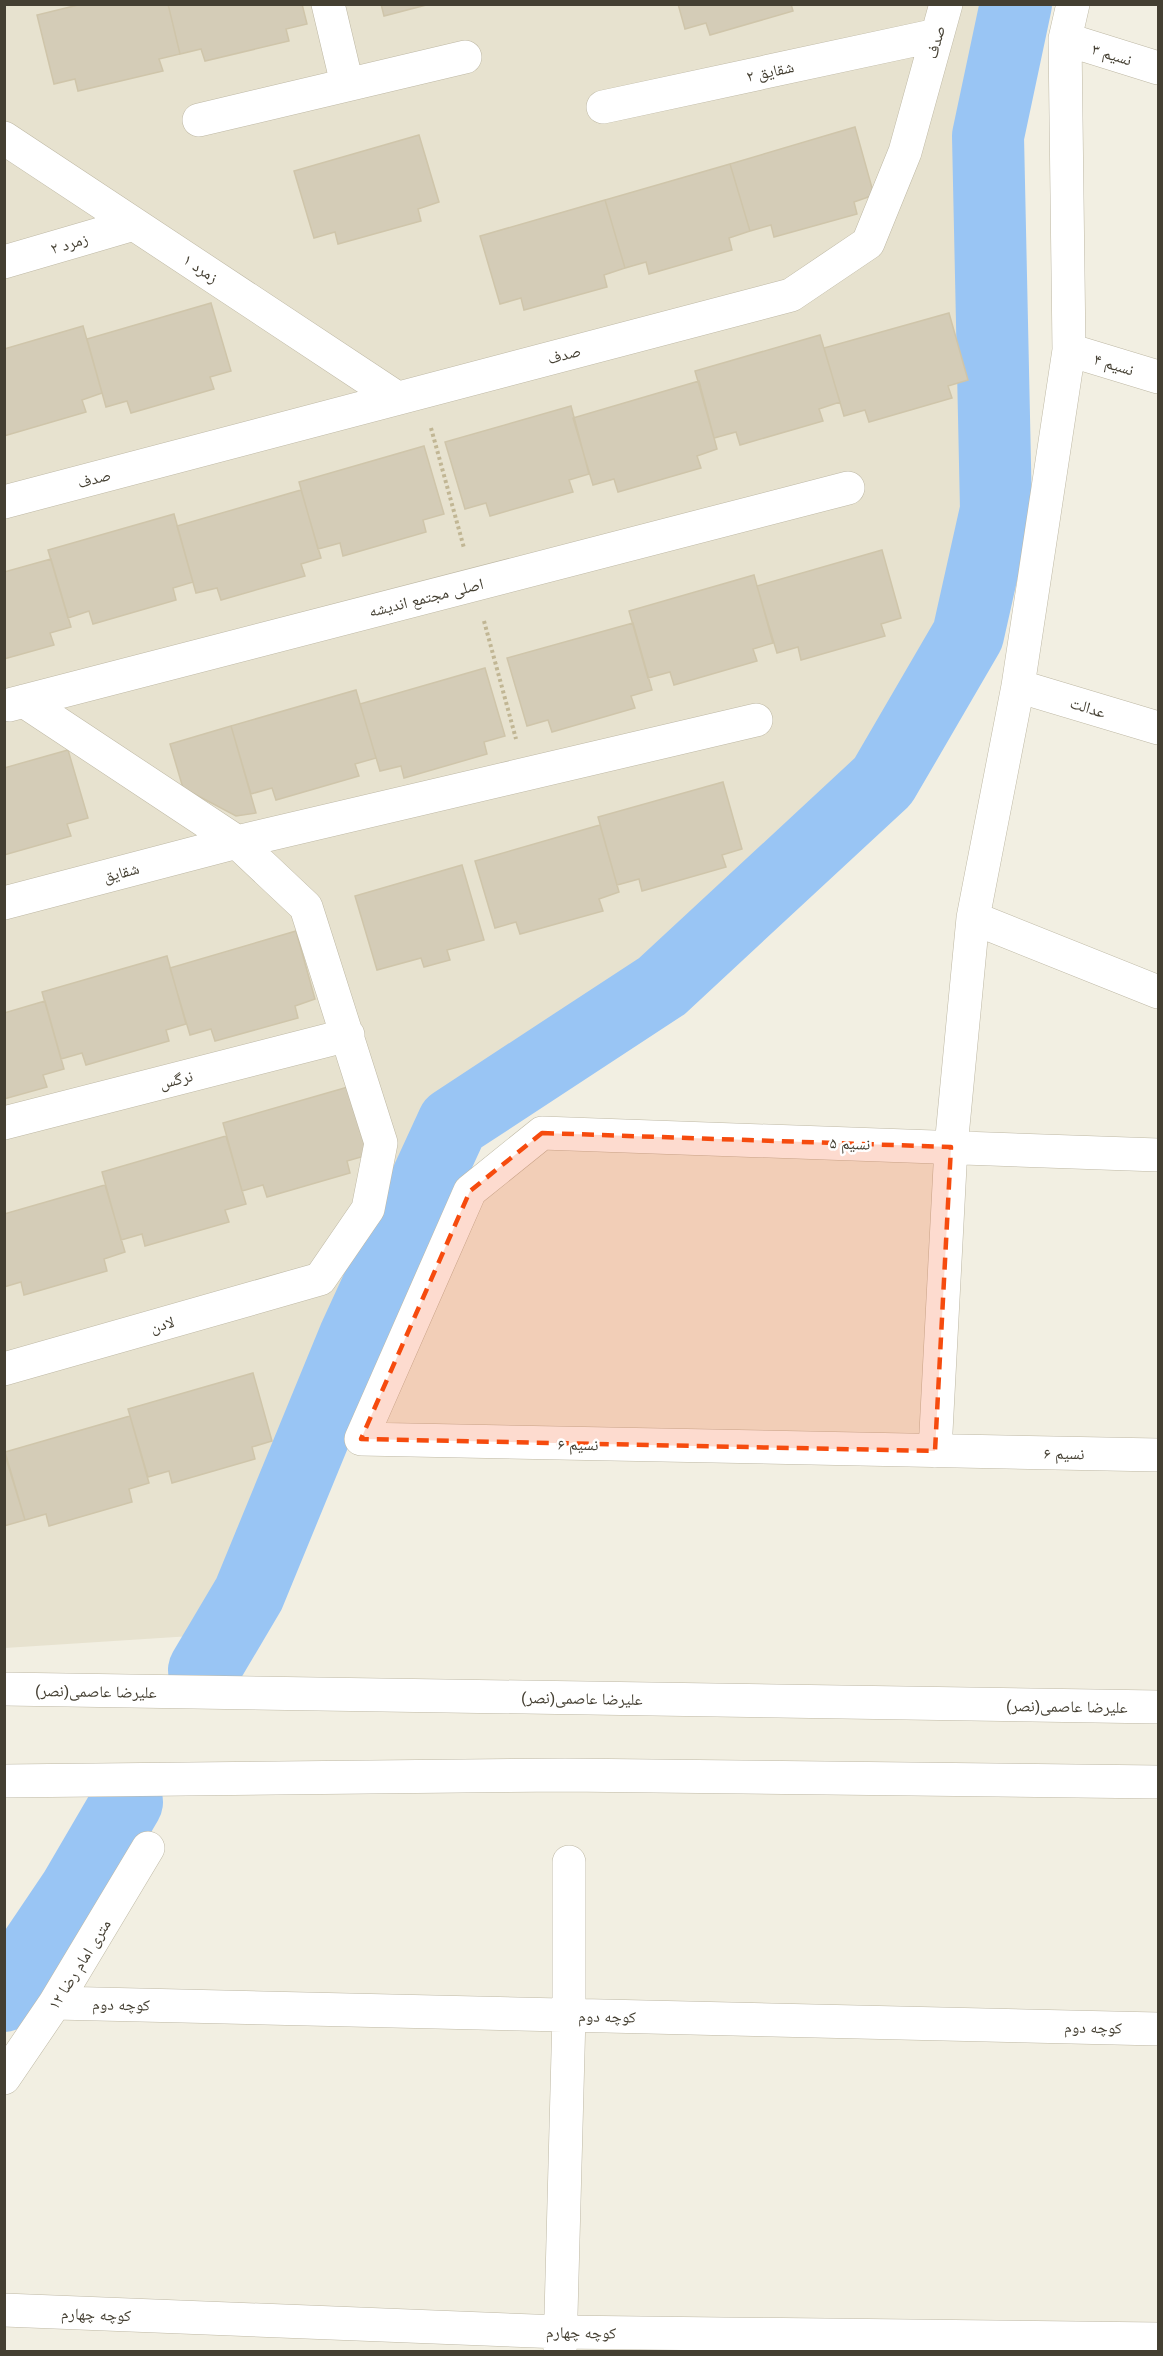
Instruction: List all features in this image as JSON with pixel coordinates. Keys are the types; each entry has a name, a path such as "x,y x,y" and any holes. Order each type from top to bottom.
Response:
{"street":[{"path":"328,4 347,84"},
{"path":"935,1451 951,1147 973,918 1018,686 1069,350 1065,39 1073,4"},
{"name":"شقایق ۲","path":"603,107 942,20"},
{"name":"صدف","path":"4,502 790,295 868,243 905,152 942,20"},
{"name":"نسیم ۳","path":"1065,39 1158,68"},
{"path":"199,120 465,57"},
{"name":"زمرد ۱","path":"4,138 134,224 409,395"},
{"name":"زمرد ۲","path":"4,262 134,224"},
{"name":"نسیم ۴","path":"1069,350 1158,377"},
{"name":"اصلی مجتمع اندیشه","path":"14,703 848,488"},
{"name":"عدالت","path":"1018,686 1158,728"},
{"path":"14,703 237,842 306,907 348,1035"},
{"name":"شقایق","path":"4,903 237,842 756,720"},
{"path":"973,918 1158,992"},
{"name":"نرگس","path":"4,1124 348,1035"},
{"name":"لادن","path":"4,1369 320,1279 368,1209 381,1143 348,1035"},
{"name":"نسیم ۵","path":"542,1133 1158,1155"},
{"name":"نسیم ۶","path":"542,1133 470,1191 361,1439 1158,1455"},
{"name":"علیرضا عاصمی(نصر)","path":"4,1689 1158,1707"},
{"path":"4,1781 565,1775 1158,1782"},
{"name":"۱۲ متری امام رضا","path":"4,2078 55,2003 148,1848"},
{"path":"560,2342 569,2015 569,1862"},
{"name":"کوچه دوم","path":"55,2003 1158,2029"},
{"name":"کوچه چهارم","path":"4,2310 560,2342 1158,2339"}],"path":[{"path":"409,395 475,585 525,774"}],"highlighted area":[{"path":"542,1133 951,1147 935,1451 361,1439 470,1191"}],"shaded area":[{"path":"5,5 1011,5 975,212 978,522 950,639 853,774 697,979 470,1137 207,1635 5,1648"}],"building":[{"path":"82,4 168,4 180,54 159,59 163,71 78,91 75,79 54,84 37,15"},
{"path":"168,4 302,4 307,24 286,29 289,41 205,61 201,49 180,54"},
{"path":"381,4 430,4 384,16"},
{"path":"678,4 791,4 793,11 710,35 706,23 685,29"},
{"path":"855,127 874,195 854,202 857,214 774,237 771,225 750,231 730,164"},
{"path":"419,135 439,202 418,209 421,221 338,244 335,232 314,238 294,171"},
{"path":"730,164 750,231 729,238 732,250 649,274 646,262 625,268 605,200"},
{"path":"605,200 625,268 604,275 607,287 524,310 521,298 500,304 480,236"},
{"path":"211,303 231,371 210,377 214,389 131,413 127,401 106,407 87,339"},
{"path":"949,313 968,380 948,386 952,398 869,422 865,410 844,416 824,348"},
{"path":"83,326 102,393 82,400 86,412 4,436 4,349"},
{"path":"820,335 840,402 819,409 823,421 740,445 736,432 714,438 695,371"},
{"path":"699,381 717,449 697,456 701,468 618,492 614,479 593,485 573,418"},
{"path":"571,406 589,474 569,480 573,492 490,516 486,503 465,509 445,442"},
{"path":"424,446 444,514 423,520 426,532 343,556 340,543 318,549 299,482"},
{"path":"301,490 321,558 301,564 305,576 221,600 217,588 196,593 177,526"},
{"path":"174,514 193,582 173,588 176,600 93,624 89,611 68,618 48,550"},
{"path":"882,550 901,618 881,624 885,636 801,660 798,647 777,653 757,586"},
{"path":"51,559 71,627 50,633 54,645 4,659 4,572"},
{"path":"754,575 773,643 753,649 757,661 674,685 670,672 648,678 629,611"},
{"path":"633,623 652,690 631,696 635,708 552,732 548,720 527,726 507,658"},
{"path":"485,668 505,736 484,742 487,754 404,778 401,766 380,771 360,704"},
{"path":"356,690 376,758 355,764 359,776 276,800 272,788 251,794 231,726"},
{"path":"231,726 256,813 236,816 183,788 170,744"},
{"path":"68,750 88,818 67,824 71,836 4,855 4,768"},
{"path":"723,782 742,849 722,855 726,867 642,891 639,879 617,885 598,817"},
{"path":"600,825 619,892 599,899 603,911 520,934 516,922 495,928 475,861"},
{"path":"462,865 484,940 447,950 450,960 424,967 421,958 377,970 355,896"},
{"path":"296,931 315,999 295,1006 298,1018 215,1041 211,1029 190,1035 170,968"},
{"path":"167,956 186,1024 166,1030 169,1041 86,1065 82,1053 61,1059 42,992"},
{"path":"45,1001 64,1069 43,1075 47,1087 4,1099 4,1013"},
{"path":"348,1087 368,1155 347,1161 350,1173 267,1197 263,1185 242,1191 223,1123"},
{"path":"226,1136 246,1204 225,1210 229,1222 145,1246 142,1234 121,1240 102,1172"},
{"path":"105,1185 125,1252 104,1259 107,1271 24,1295 21,1282 4,1287 4,1214"},
{"path":"253,1373 272,1441 252,1447 255,1459 172,1483 169,1471 148,1477 128,1409"},
{"path":"130,1416 149,1483 129,1489 132,1502 49,1526 46,1514 25,1520 5,1452"},
{"path":"4,1452 25,1520 4,1526"}],"waterway":[{"path":"204,1670 249,1594 355,1336 453,1123 662,986 883,781 968,635 996,510 988,136 1016,4"},
{"path":"4,1996 75,1891 127,1802"}]}
